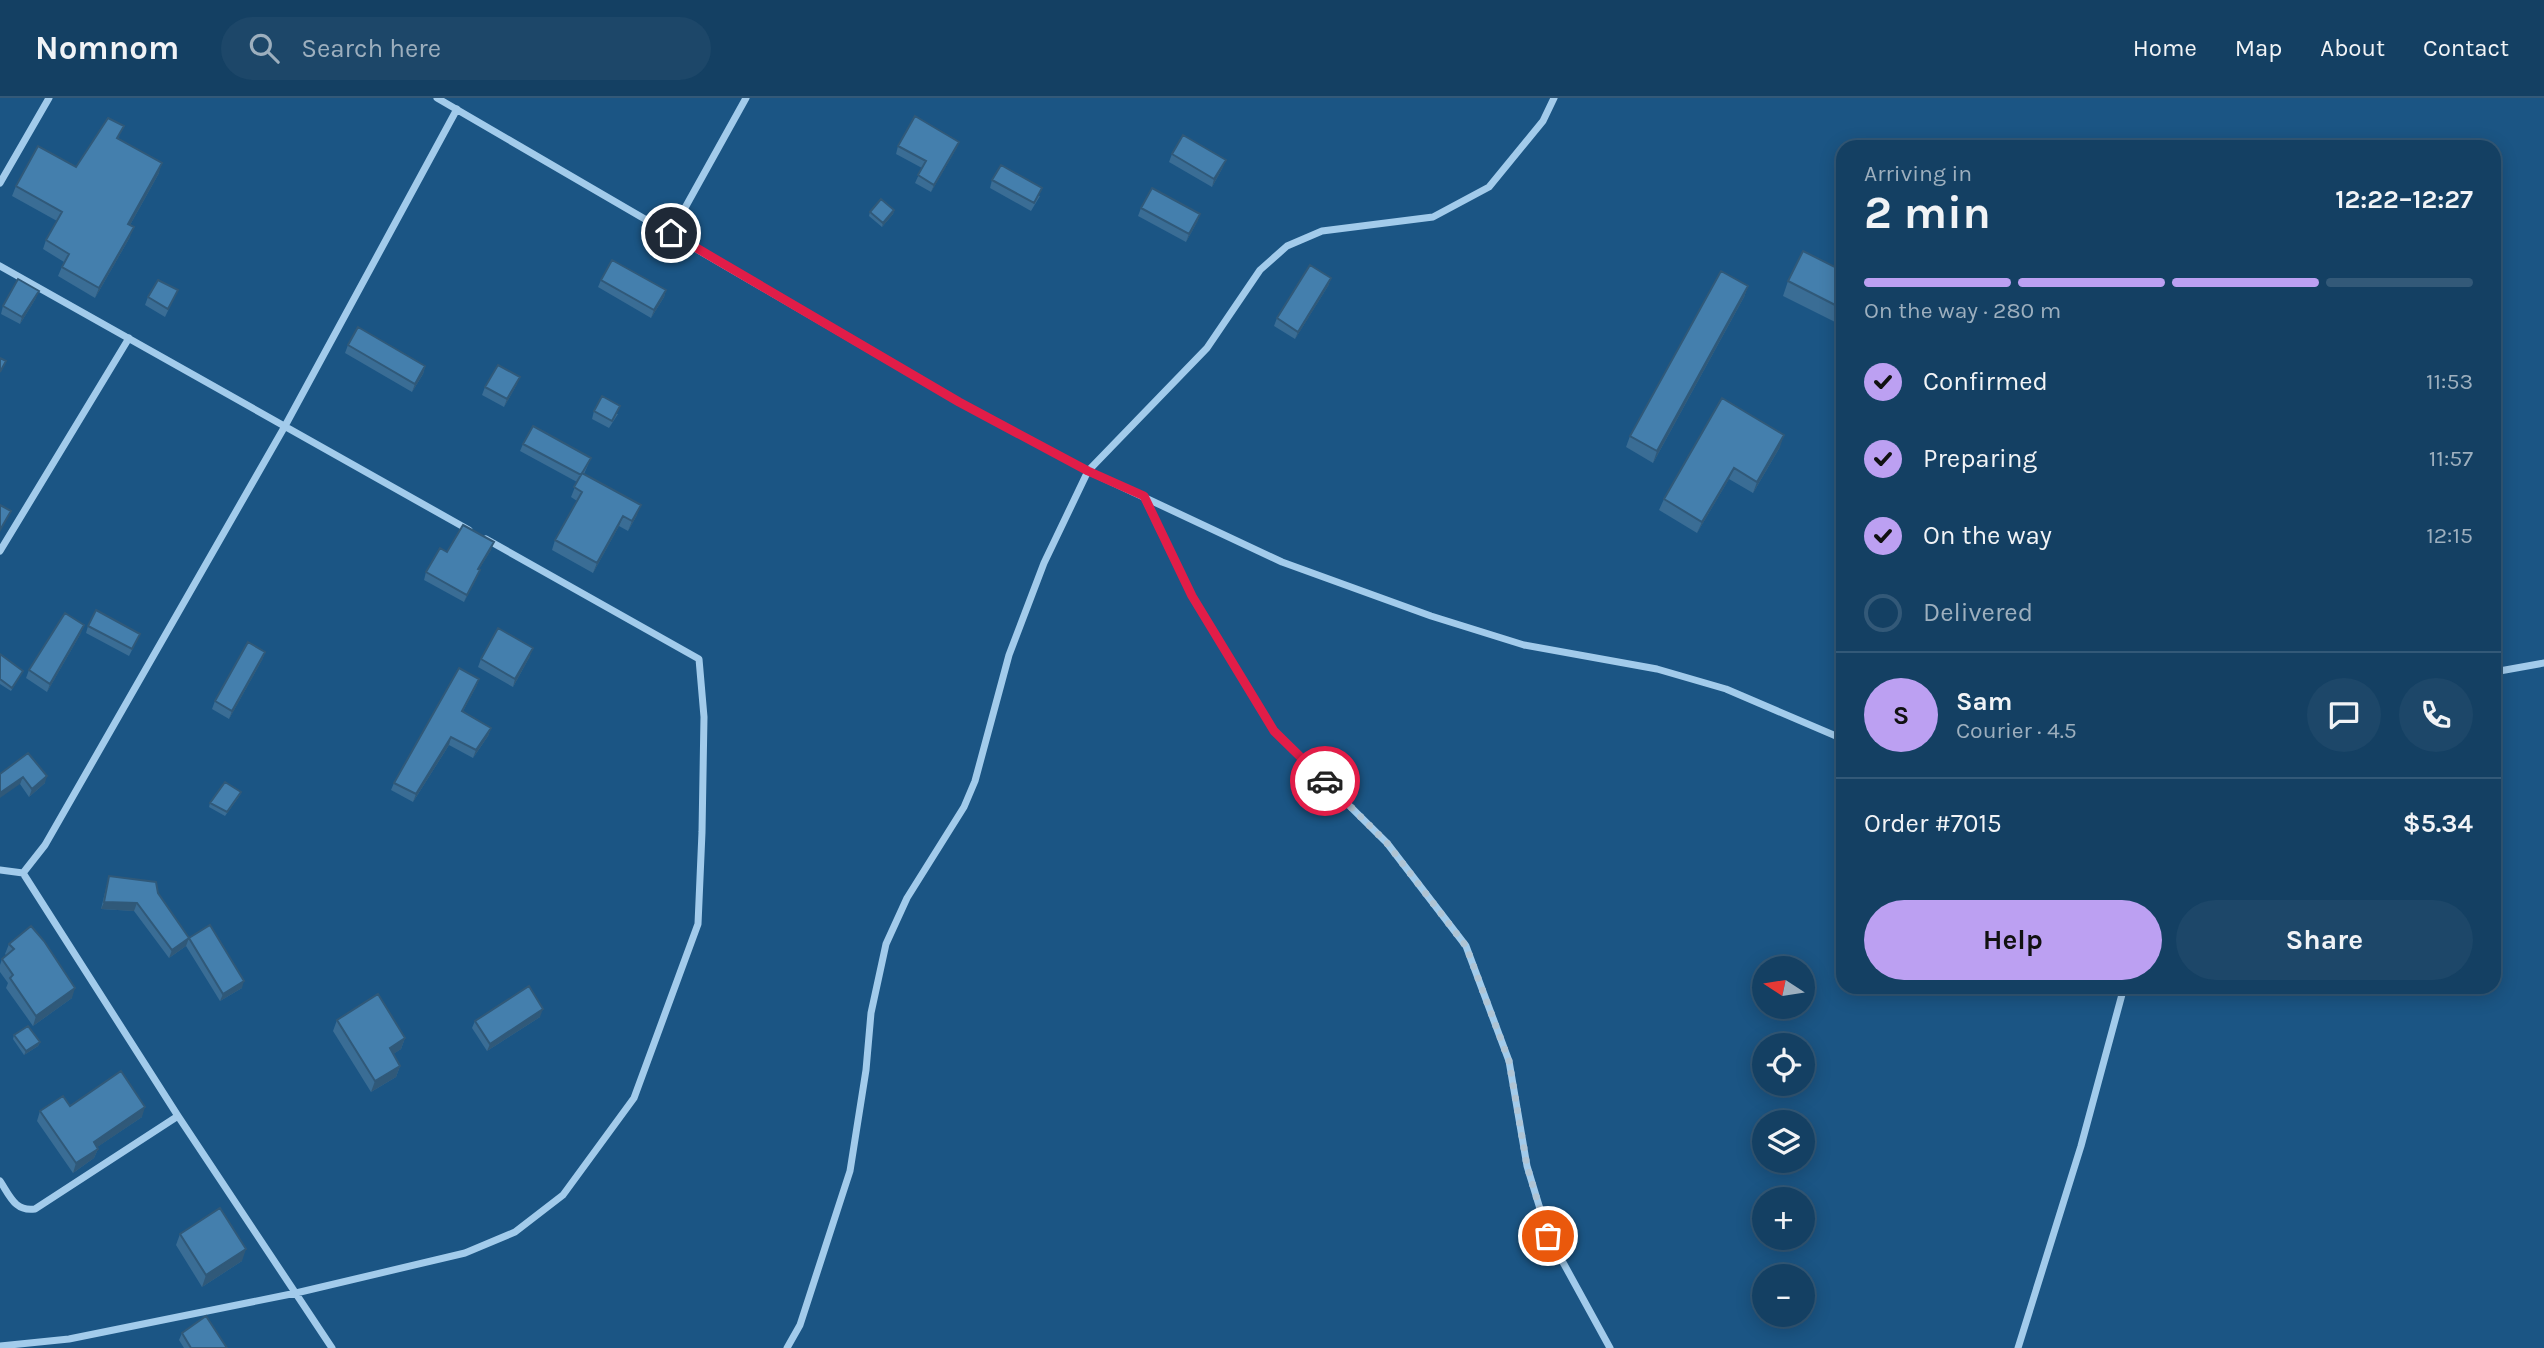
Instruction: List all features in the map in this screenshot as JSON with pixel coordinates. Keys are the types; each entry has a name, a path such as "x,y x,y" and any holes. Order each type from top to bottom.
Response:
{"street":[{"path":"0,183 49,98"},
{"path":"437,98 959,402 1088,471 1282,562 1431,616 1524,645 1657,669 1726,689 1836,736"},
{"path":"671,233 746,98"},
{"path":"787,1348 800,1325 850,1171 866,1070 871,1013 886,944 907,898 964,807 975,781 1009,655 1045,563 1088,471 1207,348 1260,270 1287,246 1322,231 1433,217 1489,187 1543,121 1554,98"},
{"path":"23,873 45,845 285,426 457,109"},
{"path":"0,266 699,659 704,717 698,924 634,1098 563,1195 515,1232 465,1253 296,1293 69,1339 0,1346"},
{"path":"0,551 129,338"},
{"path":"1144,496 1192,596 1274,731 1387,843 1466,946 1509,1061 1527,1166 1548,1236 1611,1348"},
{"path":"2501,671 2544,663"},
{"path":"0,870 23,873"},
{"path":"23,873 178,1116 332,1348"},
{"path":"2018,1348 2081,1146 2122,994"},
{"path":"0,1181 17,1208 25,1211 35,1209 178,1116"}],"building":[{"path":"915,116 959,142 934,185 918,175 926,161 898,146"},
{"path":"108,118 124,126 117,138 162,163 128,224 134,227 99,288 62,267 69,254 46,240 62,212 16,186 38,146 76,167"},
{"path":"1183,135 1226,160 1214,179 1172,154"},
{"path":"1001,165 1042,188 1034,203 992,180"},
{"path":"1152,188 1200,214 1189,234 1141,208"},
{"path":"881,199 894,210 883,223 870,212"},
{"path":"1803,251 1836,268 1836,305 1788,281"},
{"path":"612,260 666,290 654,310 601,280"},
{"path":"1310,265 1331,278 1298,332 1277,318"},
{"path":"1721,271 1748,286 1657,451 1630,436"},
{"path":"18,279 39,291 22,317 3,306"},
{"path":"158,280 178,290 168,309 148,297"},
{"path":"358,327 425,366 415,384 348,345"},
{"path":"0,358 6,361 0,372"},
{"path":"498,365 520,377 507,399 485,387"},
{"path":"602,396 620,406 612,421 594,411"},
{"path":"1722,398 1784,435 1757,482 1734,468 1702,522 1664,499"},
{"path":"533,426 591,458 581,475 523,444"},
{"path":"582,473 641,505 632,521 623,516 597,563 555,540 582,492 574,487"},
{"path":"0,505 11,511 0,530"},
{"path":"463,525 494,542 467,595 426,572 440,548 447,552"},
{"path":"96,610 140,634 132,649 88,626"},
{"path":"65,613 84,625 50,684 29,670"},
{"path":"498,628 533,648 515,679 481,659"},
{"path":"248,642 265,652 232,711 215,701"},
{"path":"0,654 23,671 12,688 0,679"},
{"path":"459,668 479,679 462,711 491,728 476,750 451,737 416,794 394,783"},
{"path":"28,753 47,776 32,789 23,777 0,793 0,774"},
{"path":"225,782 241,792 227,812 210,803"},
{"path":"109,876 156,882 158,893 189,938 172,950 137,903 104,902"},
{"path":"210,925 244,981 223,994 189,938"},
{"path":"31,926 75,988 36,1016 10,978 13,975 2,959 14,949 9,944"},
{"path":"529,986 543,1009 490,1044 475,1021"},
{"path":"378,994 405,1038 390,1048 400,1066 375,1081 337,1020"},
{"path":"28,1026 40,1042 26,1051 14,1035"},
{"path":"121,1071 145,1107 94,1142 98,1149 76,1163 40,1111 63,1096 70,1106"},
{"path":"220,1208 246,1249 206,1275 180,1234"},
{"path":"206,1316 227,1348 191,1348 182,1333"}],"way so far":[{"path":"1325,781 1387,843 1466,946 1509,1061 1527,1166 1548,1236"}],"route":[{"path":"671,233 959,402 1088,471 1144,496 1192,596 1274,731 1325,781"}]}
